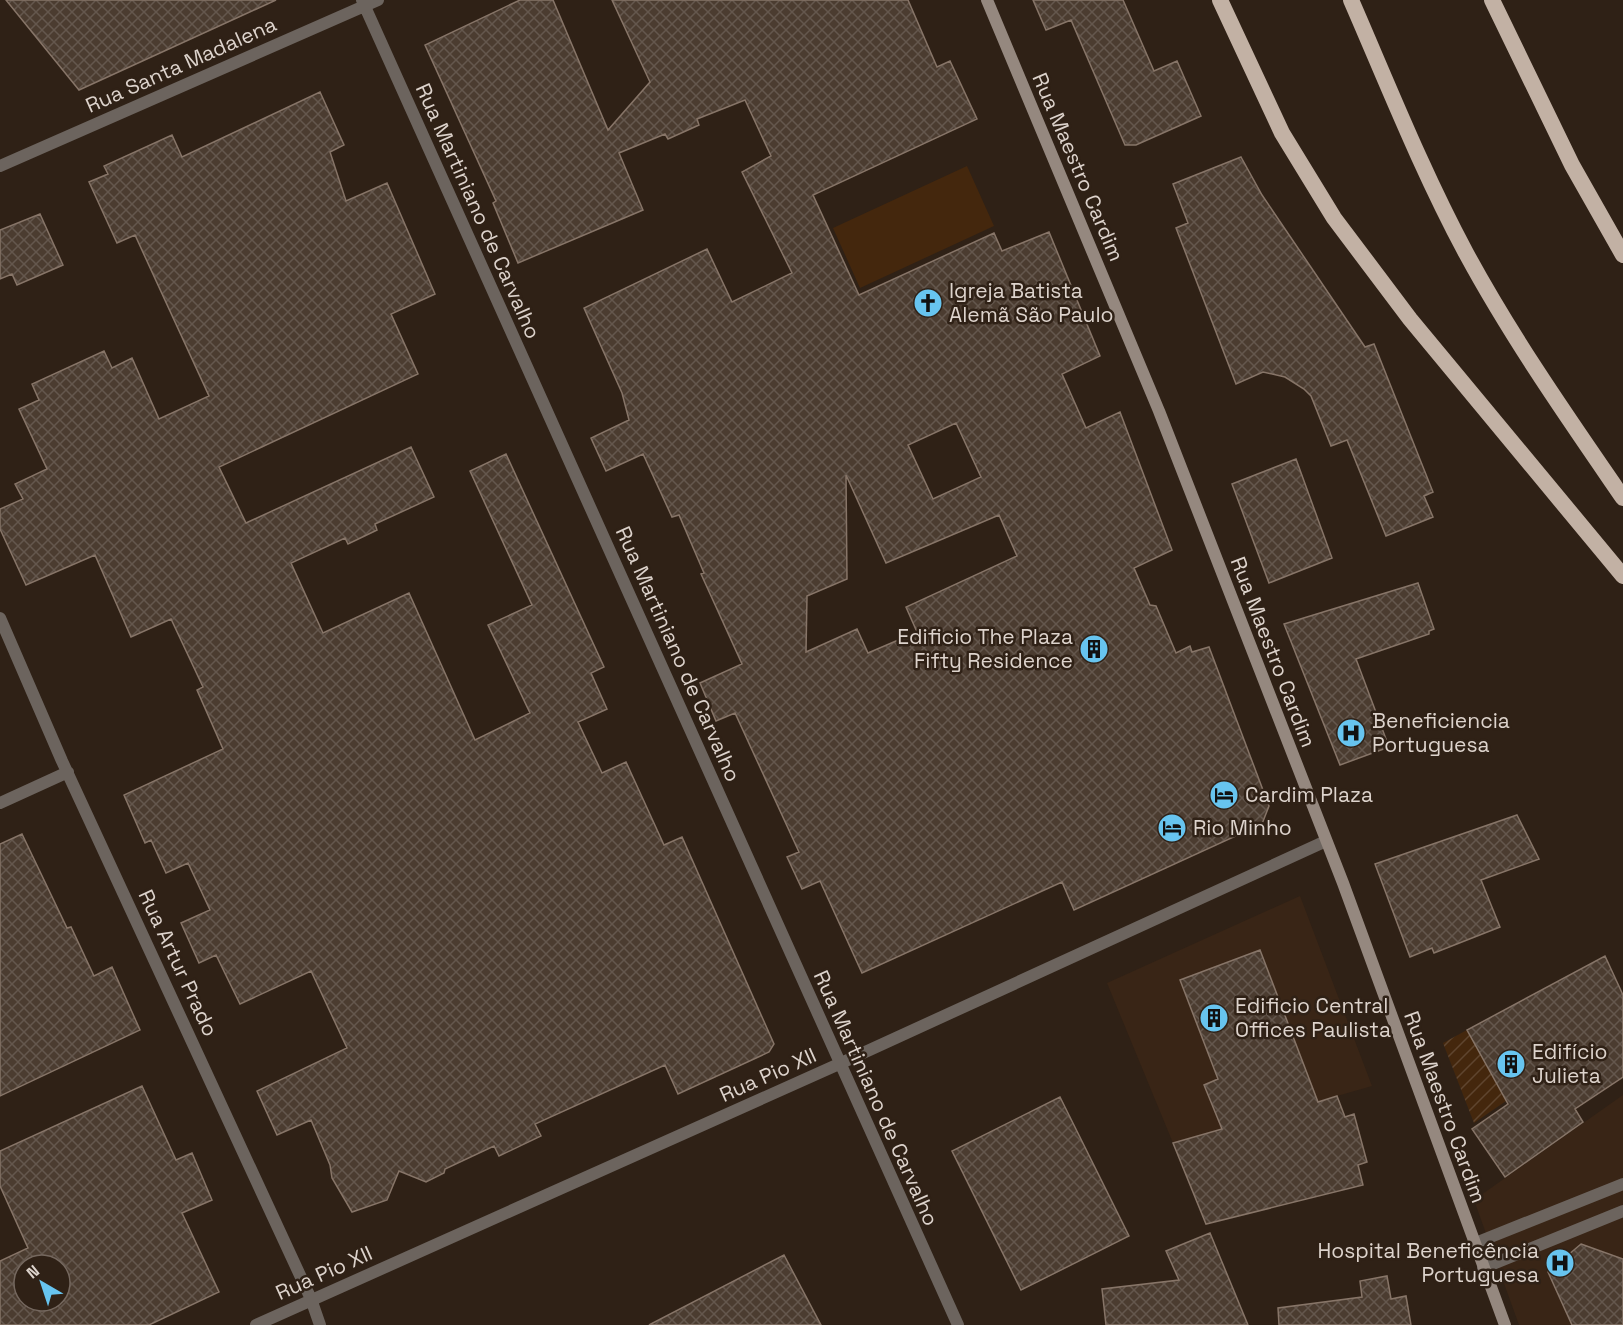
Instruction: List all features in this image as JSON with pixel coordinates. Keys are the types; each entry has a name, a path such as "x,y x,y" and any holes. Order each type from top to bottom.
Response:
{"highway":[{"path":"1220,0 1282,134 1334,218 1410,319 1623,576"},
{"path":"1351,0 1424,169 1467,254 1539,376 1623,498"},
{"path":"1492,0 1572,165 1623,255"}],"main road":[{"name":"Rua Maestro Cardim","path":"987,0 1159,411 1326,841 1473,1244 1505,1325"}],"street":[{"name":"Rua Santa Madalena","path":"0,166 363,3 378,0"},
{"name":"Rua Martiniano de Carvalho","path":"363,3 958,1325"},
{"name":"Rua Artur Prado","path":"0,618 68,772 311,1299 320,1325"},
{"path":"0,803 68,772"},
{"name":"Rua Pio XII","path":"256,1325 839,1064 1326,841"},
{"path":"1473,1244 1623,1184"},
{"path":"1484,1268 1623,1211"}],"shaded area":[{"path":"967,166 994,226 860,288 833,228"},
{"path":"1300,896 1372,1086 1173,1143 1107,983"},
{"path":"1467,1030 1506,1101 1474,1123 1443,1043"},
{"name":"Hospital Beneficência Portuguesa","path":"1623,1095 1623,1325 1519,1325 1474,1200"}],"building":[{"path":"6,0 276,0 79,90"},
{"path":"520,0 553,0 608,130 650,82 612,0 908,0 937,67 950,61 977,119 813,195 859,295 994,233 1002,251 1049,232 1100,356 1062,374 1086,428 1120,412 1172,550 1134,568 1150,605 1156,606 1176,653 1190,646 1192,652 1209,647 1269,806 1262,824 1074,910 1062,882 862,973 820,881 802,889 787,857 799,852 735,713 716,721 700,683 742,664 701,574 704,573 679,515 672,517 643,454 606,471 591,438 629,420 622,393 584,308 707,249 732,302 792,273 742,172 771,156 745,100 697,119 699,125 668,139 665,134 619,153 643,210 518,263 493,203 496,201 425,45","holes":["956,423 981,477 933,499 908,445","846,475 886,563 999,515 1017,556 906,607 917,632 868,653 857,629 806,652 807,596 847,579"]},
{"path":"1033,0 1123,0 1154,71 1177,61 1201,116 1136,145 1125,145 1071,20 1046,30"},
{"path":"320,92 344,145 330,152 346,201 387,183 435,294 391,314 418,374 219,467 246,523 411,447 434,497 375,524 377,530 348,544 345,538 291,563 323,633 409,593 475,740 530,713 488,625 532,605 470,471 506,454 604,667 591,673 607,709 578,722 602,773 626,762 664,845 682,837 774,1044 769,1052 678,1094 665,1065 535,1124 541,1136 499,1156 494,1146 445,1169 444,1173 426,1182 399,1171 387,1200 352,1212 332,1178 330,1165 311,1120 277,1135 257,1091 347,1048 311,971 240,1004 216,955 199,963 181,923 210,910 188,863 166,873 151,840 145,843 124,795 223,749 197,690 203,687 171,619 131,637 95,555 26,585 0,529 0,509 23,499 15,484 47,469 19,409 39,400 32,384 104,351 112,368 132,358 159,419 209,396 135,235 117,243 89,182 108,174 104,166 172,135 182,157"},
{"path":"1241,157 1262,195 1365,347 1374,344 1433,492 1424,496 1433,517 1386,536 1347,440 1331,446 1311,396 1285,377 1263,372 1236,384 1176,228 1188,223 1173,184"},
{"path":"40,214 63,265 17,285 12,274 0,279 0,230"},
{"path":"1296,459 1332,558 1269,583 1232,484"},
{"path":"1418,583 1434,629 1429,631 1429,634 1356,659 1389,747 1340,765 1284,624"},
{"path":"1517,815 1539,859 1481,880 1500,927 1434,953 1432,948 1410,957 1375,864"},
{"path":"22,834 67,928 71,927 94,976 112,967 140,1030 0,1096 0,844"},
{"path":"1260,950 1318,1102 1337,1096 1345,1117 1354,1114 1367,1162 1358,1165 1363,1185 1206,1224 1173,1143 1222,1129 1204,1085 1218,1079 1180,980"},
{"path":"1605,956 1623,995 1623,1077 1575,1109 1583,1122 1505,1177 1472,1129 1508,1104 1467,1030"},
{"path":"142,1086 176,1160 192,1153 212,1200 182,1213 219,1292 149,1325 0,1325 0,1261 12,1255 12,1313 72,1313 72,1253 17,1253 28,1248 0,1186 0,1151"},
{"path":"1060,1097 1129,1236 1021,1290 952,1151"},
{"path":"1210,1233 1248,1325 1106,1325 1102,1289 1179,1280 1166,1251"},
{"path":"1581,1244 1623,1259 1623,1325 1572,1325 1548,1272"},
{"path":"784,1255 821,1325 649,1325"},
{"path":"1387,1276 1391,1299 1406,1296 1411,1325 1279,1325 1278,1308 1362,1297 1360,1281"}],"place":[{"name":"Igreja Batista Alemã São Paulo","path":"928,303"},
{"name":"Edificio The Plaza Fifty Residence","path":"1094,649"},
{"name":"Beneficiencia Portuguesa","path":"1351,733"},
{"name":"Cardim Plaza","path":"1224,795"},
{"name":"Rio Minho","path":"1172,828"},
{"name":"Edificio Central Offices Paulista","path":"1214,1018"},
{"name":"Edifício Julieta","path":"1511,1064"},
{"name":"Hospital Beneficência Portuguesa","path":"1560,1263"}]}
